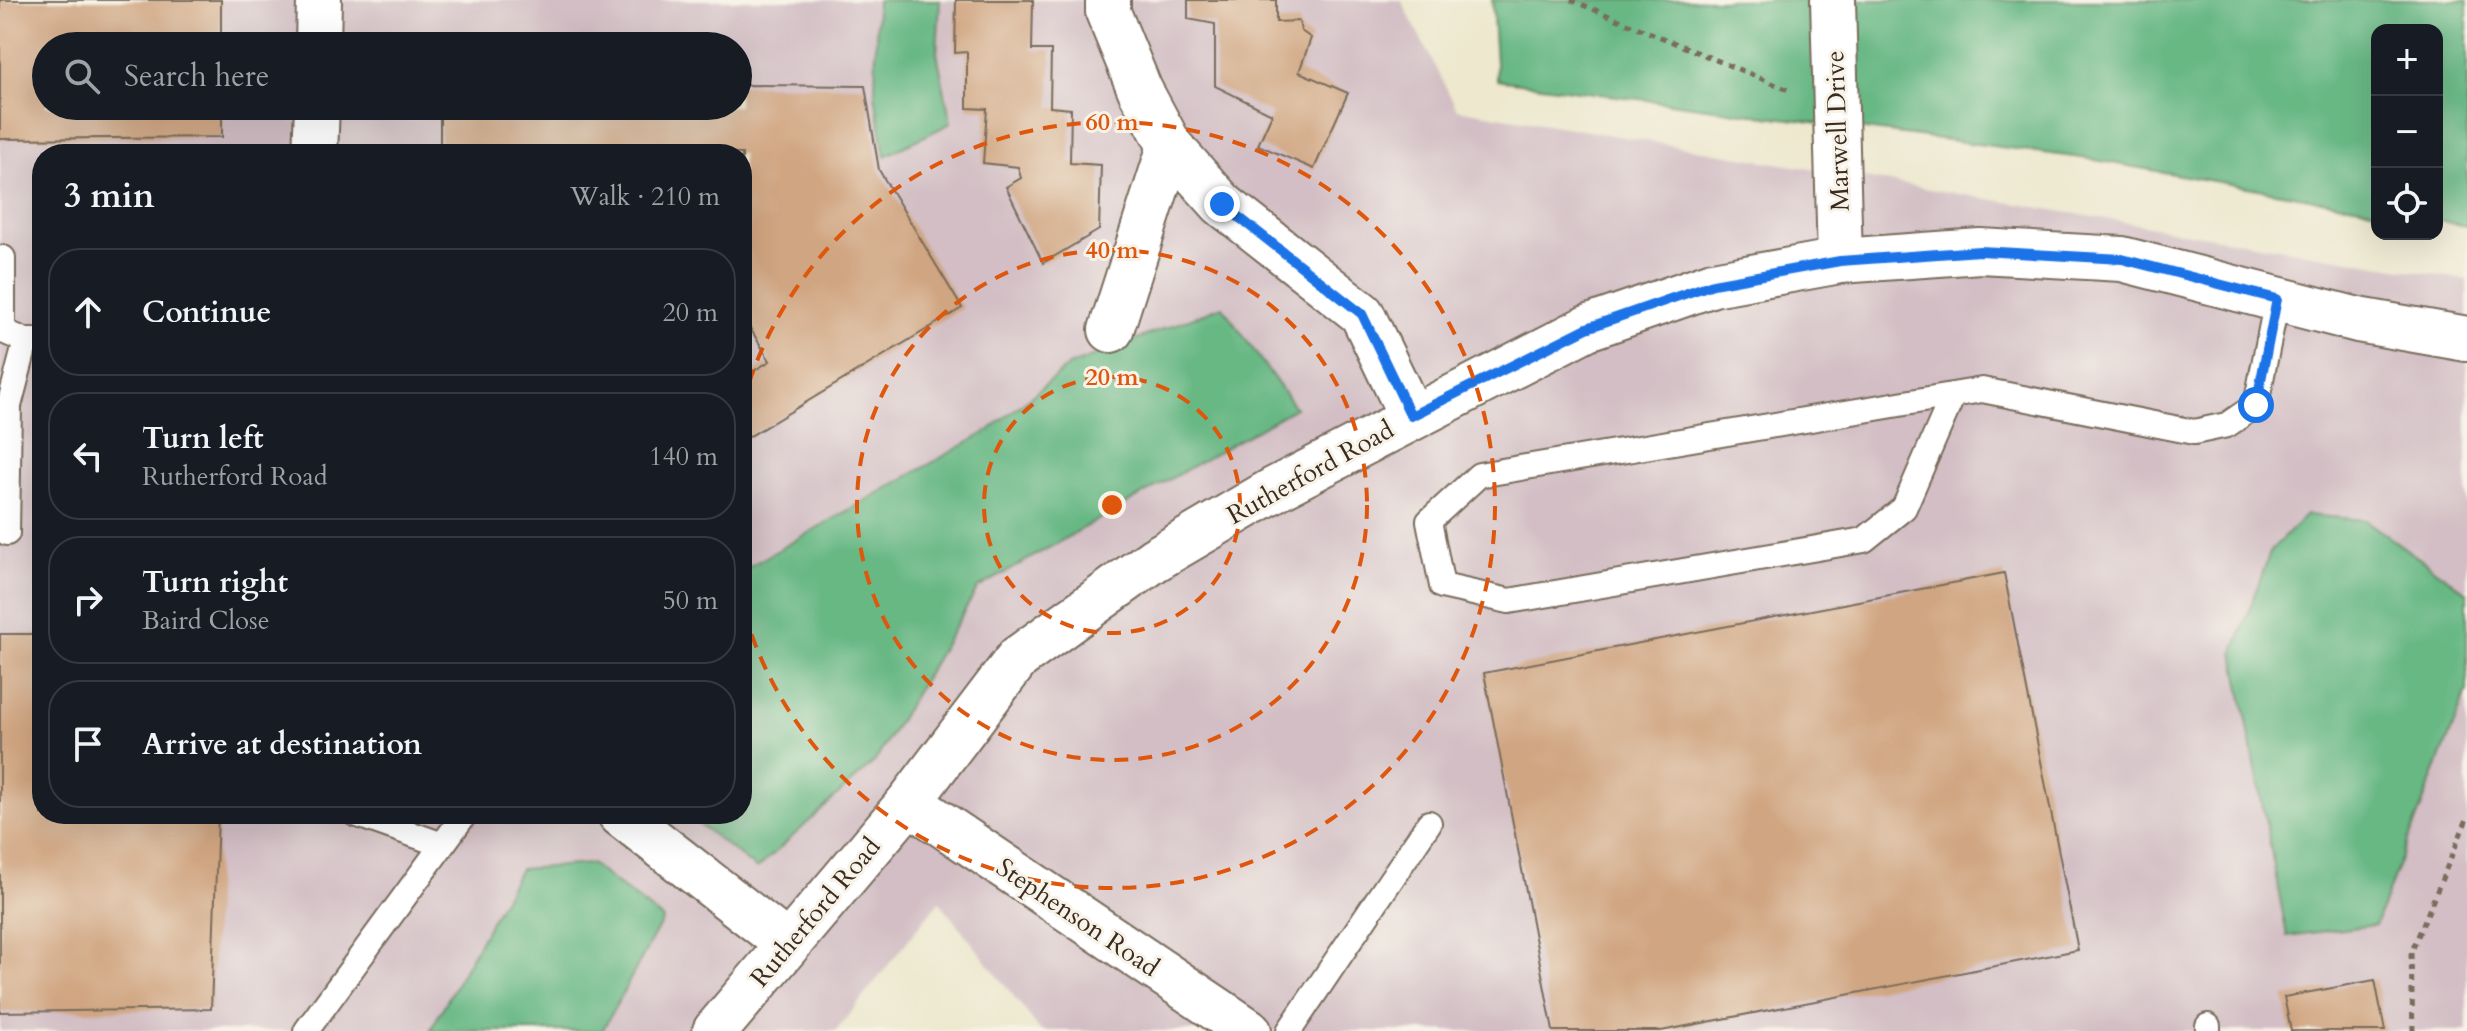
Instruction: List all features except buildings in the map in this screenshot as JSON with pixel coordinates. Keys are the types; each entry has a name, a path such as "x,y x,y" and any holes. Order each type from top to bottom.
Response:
{"street":[{"path":"318,32 319,0"},
{"path":"1108,0 1108,12 1140,90 1170,146 1222,204 1362,314 1411,416"},
{"name":"Marwell Drive","path":"1833,0 1840,261"},
{"path":"315,144 316,120"},
{"path":"1111,330 1170,146"},
{"name":"Rutherford Road","path":"715,1031 786,943 909,802 1018,658 1154,560 1411,416 1587,328 1713,284 1840,261 1980,251 2122,259 2358,320 2467,339"},
{"name":"Stephenson Road","path":"909,802 1249,1031"},
{"path":"633,824 786,943"}],"lane":[{"path":"3,258 3,331 32,340"},
{"path":"1953,395 1904,508 1864,540 1509,601 1442,586 1429,521 1479,475 1982,390 2194,432 2227,425 2256,405 2277,299"},
{"path":"7,533 9,406 32,346"},
{"path":"1289,1031 1429,823"},
{"path":"383,824 440,844"},
{"path":"306,1031 457,824"}],"path":[{"path":"1571,0 1836,110"},
{"path":"2413,1031 2411,953 2467,819"}],"shaded area":[{"path":"0,0 1401,0 1457,109 2467,280 2467,1031 1041,1031 939,901 836,1031 0,1031"}],"green space":[{"path":"877,0 940,0 937,53 951,123 885,156 875,94"},
{"path":"1492,0 2467,0 2467,226 2443,222 2443,24 2371,24 2371,209 2089,159 1497,80"},
{"path":"1222,306 1295,408 978,588 875,761 757,869 699,824 752,824 752,565 988,431 1069,366"},
{"path":"2306,515 2365,520 2467,592 2467,691 2375,925 2287,936 2234,652 2271,550"},
{"path":"591,864 663,919 602,1031 430,1031 520,869"}],"route":[{"path":"1222,204 1284,249 1362,314 1411,416 1587,328 1713,284 1840,261 1980,251 2122,259 2277,299 2256,405"}]}
